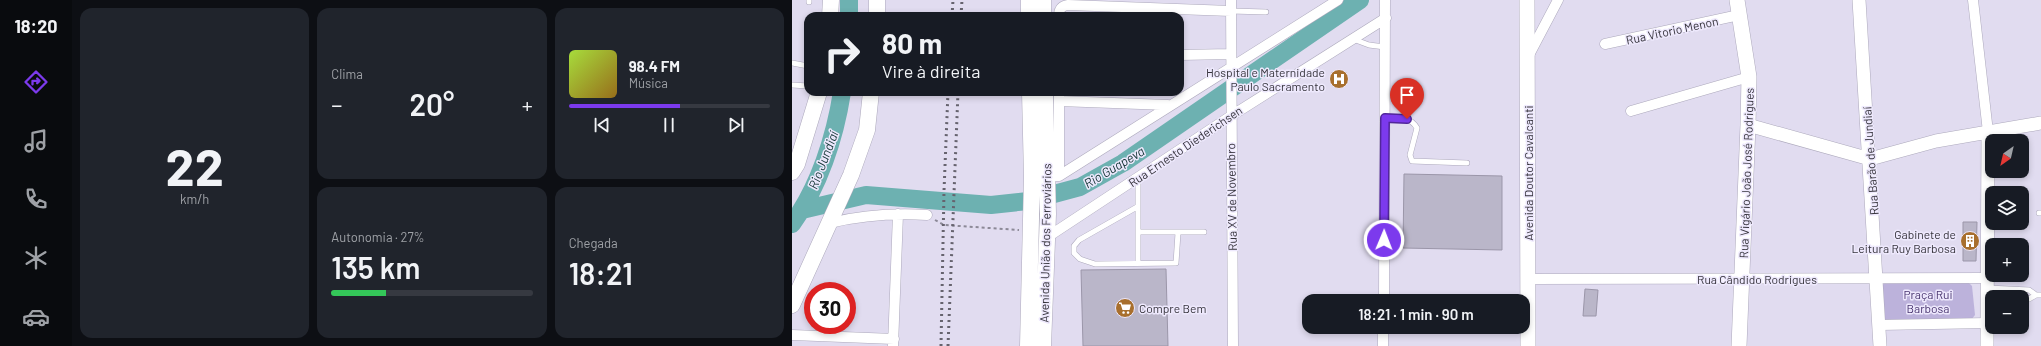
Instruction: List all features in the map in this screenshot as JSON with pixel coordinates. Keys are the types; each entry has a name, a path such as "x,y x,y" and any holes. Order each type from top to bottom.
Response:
{"main road":[{"path":"830,12 831,0"},
{"path":"877,0 877,12"},
{"path":"1028,0 1029,12"},
{"path":"1043,0 1043,12"},
{"name":"Avenida Doutor Cavalcanti","path":"1527,0 1528,346"},
{"name":"Rua Vigário João José Rodrigues","path":"1737,0 1748,76 1748,125 1739,346"},
{"path":"792,172 797,164 818,96"},
{"path":"792,306 851,175 867,130 871,96"},
{"name":"Avenida União dos Ferroviários","path":"1031,96 1048,214 1043,346"},
{"name":"Avenida União dos Ferroviários","path":"1028,346 1031,224 1043,180 1045,96"}],"street":[{"name":"Rua XV de Novembro","path":"1231,0 1230,111 1233,346"},
{"path":"1043,180 1168,105 1230,72 1338,0"},
{"path":"1527,58 1558,0"},
{"name":"Rua Barão de Jundiaí","path":"1859,0 1870,159 1880,346"},
{"path":"1974,0 1988,132 1990,290"},
{"path":"1384,294 1385,3"},
{"path":"1060,12 1063,5 1068,4 1230,11"},
{"name":"Rua Vitorio Menon","path":"1605,44 1739,15"},
{"name":"Rua Ernesto Diederichsen","path":"1046,238 1138,178 1230,111 1386,18"},
{"path":"1184,55 1230,54"},
{"path":"1631,111 1748,76"},
{"path":"1043,180 1059,97 1168,105"},
{"path":"1748,125 1870,159 1936,142 2041,123"},
{"path":"833,216 898,214 927,215"},
{"path":"792,335 893,343 898,214"},
{"name":"Rua Cândido Rodrigues","path":"1528,279 1877,278 1990,290"},
{"path":"1880,325 1985,322"},
{"path":"1383,346 1384,334"},
{"path":"1987,334 1987,346"}],"lane":[{"path":"1230,11 1266,12"},
{"path":"1353,39 1369,45 1386,47"},
{"path":"792,63 804,65"},
{"path":"792,85 804,86"},
{"path":"1385,118 1407,119 1414,123 1417,128 1410,155 1412,161 1468,162"},
{"path":"1138,178 1138,263"},
{"path":"1137,207 1079,240 1074,246 1074,253 1080,259 1095,264 1176,264 1178,233"},
{"path":"1138,232 1204,232"},
{"path":"2029,290 2038,295"}],"path":[{"path":"927,215 944,225 1031,224"}],"green space":[{"name":"Praça Rui Barbosa","path":"1886,281 1967,281 1972,286 1975,315 1971,320 1886,321 1883,318 1881,287"}],"building":[{"path":"1404,174 1502,176 1502,250 1403,248"},
{"name":"Gabinete de Leitura Ruy Barbosa","path":"1963,222 1977,222 1976,261 1963,261"},
{"name":"Compre Bem","path":"1166,269 1168,346 1083,346 1081,270"},
{"path":"1585,289 1598,290 1596,316 1583,316"}],"waterway":[{"name":"Rio Jundiaí","path":"849,0 849,12"},
{"name":"Rio Guapeva","path":"802,210 866,195 991,205 1028,201 1080,187 1123,163 1360,0"},
{"name":"Rio Jundiaí","path":"792,224 802,210 818,178 830,144 841,96"}],"railway":[{"path":"952,12 953,0"},
{"path":"961,12 962,0"},
{"path":"941,346 944,191 948,96"},
{"path":"948,346 958,96"}],"place":[{"name":"Hospital e Maternidade Paulo Sacramento","path":"1339,79"},
{"name":"Gabinete de Leitura Ruy Barbosa","path":"1970,241"},
{"name":"Compre Bem","path":"1125,308"}],"route":[{"path":"1384,240 1385,118 1407,119"}]}
